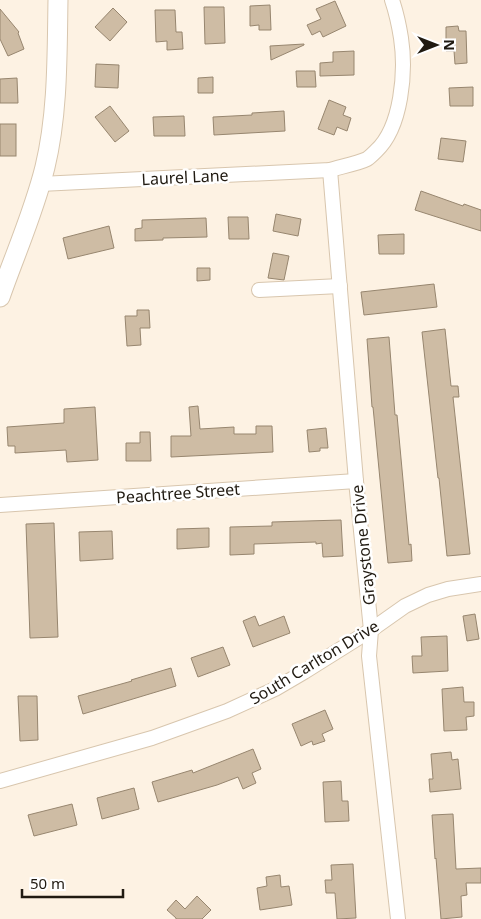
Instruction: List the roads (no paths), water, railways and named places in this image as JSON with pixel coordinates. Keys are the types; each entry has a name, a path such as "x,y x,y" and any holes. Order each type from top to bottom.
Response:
{"main road":[{"path":"0,297 5,267 25,231 40,184 49,146 57,58 58,0"}],"street":[{"name":"Laurel Lane","path":"40,184 330,170 368,159 384,144 393,125 399,104 403,61 400,32 392,0"},
{"name":"Graystone Drive","path":"330,170 356,481 371,630 369,656 398,919"},
{"path":"259,290 340,286"},
{"name":"Peachtree Street","path":"0,505 356,481"},
{"name":"South Carlton Drive","path":"0,781 152,738 227,711 275,689 304,672 405,606 428,595 448,589 481,584"}]}
